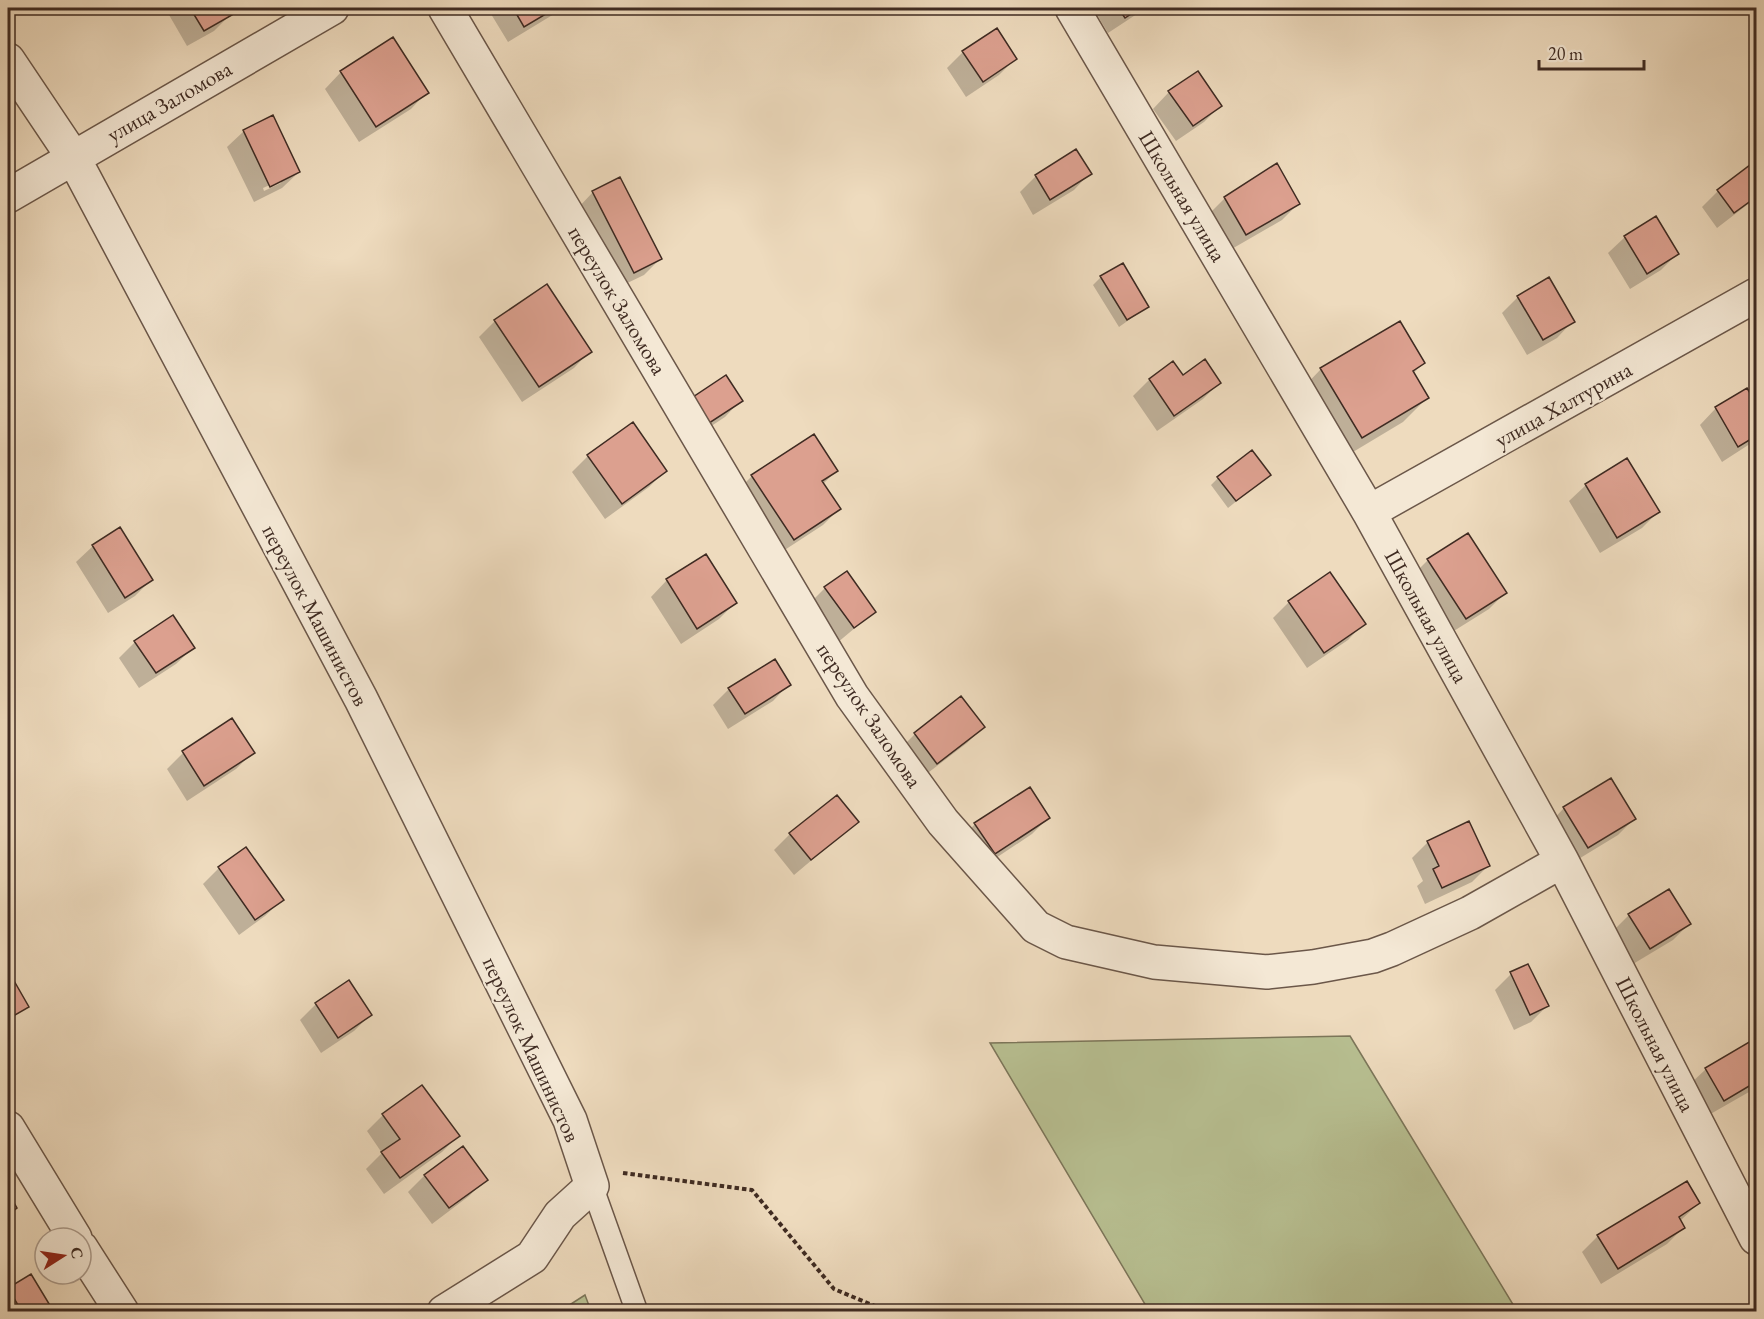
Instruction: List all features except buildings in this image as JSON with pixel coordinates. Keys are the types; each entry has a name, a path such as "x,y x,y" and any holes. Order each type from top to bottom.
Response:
{"street":[{"name":"улица Заломова","path":"8,196 332,8"},
{"name":"переулок Заломова","path":"445,8 852,696 943,822 1036,927 1066,942 1154,962 1268,972 1312,967 1372,956 1392,949 1470,913 1562,861"},
{"name":"Школьная улица","path":"1072,8 1370,512 1562,861 1756,1238"},
{"name":"переулок Машинистов","path":"8,60 73,157 361,699 570,1120 589,1177"},
{"name":"улица Халтурина","path":"1370,512 1756,295"},
{"path":"8,1128 68,1226"},
{"path":"444,1311 532,1257 589,1177"},
{"path":"93,1266 122,1311"}],"lane":[{"path":"589,1177 637,1311"}],"path":[{"path":"589,1177 752,1191 834,1289 889,1311"}],"green space":[{"path":"1350,1036 1517,1311 1149,1311 990,1043"},
{"path":"585,1295 591,1311 560,1311"}]}
